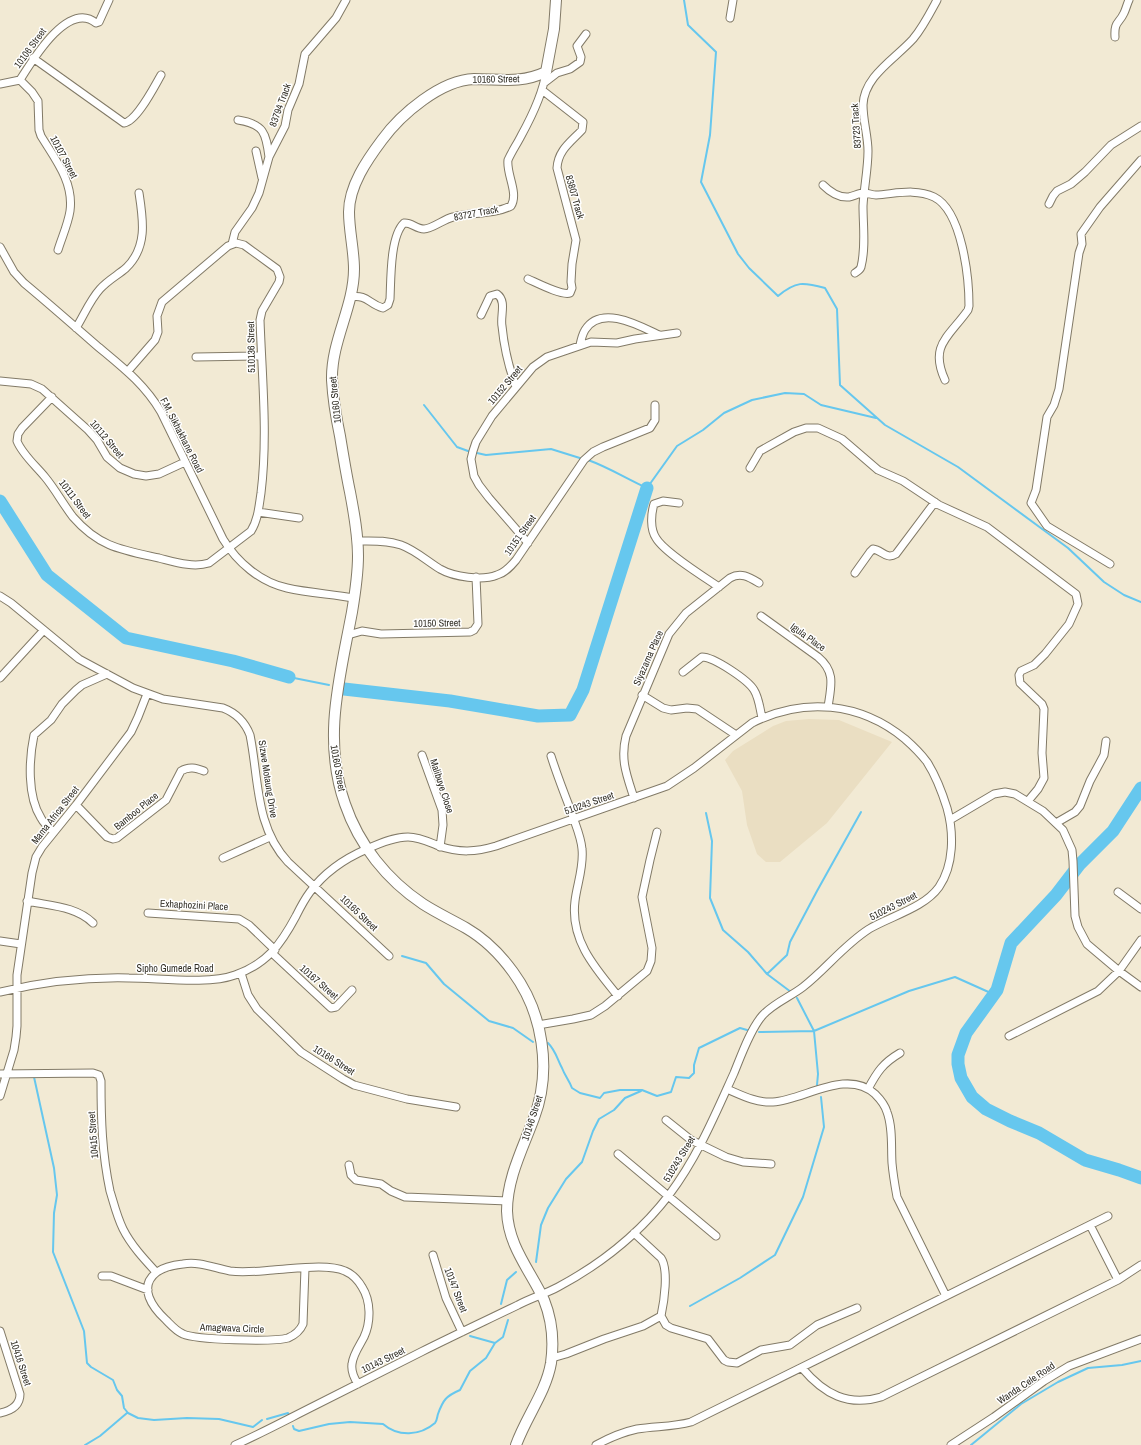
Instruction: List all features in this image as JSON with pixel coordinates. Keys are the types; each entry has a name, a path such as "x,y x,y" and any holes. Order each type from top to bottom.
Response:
{"street":[{"name":"10106 Street","path":"0,84 20,80 46,40 67,21 80,17 87,17 96,23 99,22 109,0"},
{"name":"83794 Track","path":"232,244 235,232 252,208 259,193 269,157 284,126 288,110 298,84 305,54 336,18 346,0"},
{"name":"83727 Track","path":"350,297 363,296 377,306 383,308 388,305 390,299 394,247 401,226 404,222 407,222 417,228 425,229 453,217 511,206 513,201 513,193 508,160 525,129 543,86 554,28 556,0"},
{"path":"730,18 733,0"},
{"name":"83723 Track","path":"855,273 860,269 861,265 864,237 864,193 868,152 868,139 863,106 865,92 883,68 916,35 927,20 937,0"},
{"path":"1115,37 1114,28 1116,23 1124,14 1129,0"},
{"path":"543,86 557,73 570,70 580,62 581,57 577,46 586,34"},
{"path":"33,58 124,123 128,122 137,112 161,75"},
{"name":"10160 Street","path":"367,849 344,803 333,753 334,718 357,577 358,541 336,418 332,380 333,360 348,308 354,267 349,213 351,196 353,188 366,164 382,139 392,127 420,102 456,82 469,79 502,81 521,80 546,72"},
{"name":"10106 Street","path":"20,80 36,97"},
{"name":"83807 Track","path":"528,279 561,293 568,294 572,288 572,264 576,240 557,168 558,158 561,152 582,130 583,122 543,86"},
{"name":"10107 Street","path":"36,97 38,101 39,130 41,136 64,174 70,196 68,219 58,250"},
{"path":"238,120 251,122 260,129 266,141 269,157"},
{"path":"1049,204 1052,196 1057,191 1071,184 1085,172 1110,145 1141,126"},
{"path":"256,151 262,181"},
{"path":"1110,564 1047,526 1031,503 1036,490 1047,416 1054,405 1059,389 1079,253 1082,244 1081,234 1100,207 1141,160"},
{"path":"823,185 834,194 845,197 864,193 877,195 897,192 911,192 934,197 948,210 955,222 963,252 969,306 965,314 940,347 939,360 945,380"},
{"path":"76,328 99,290 125,269 138,252 144,225 139,193"},
{"path":"128,371 155,340 158,332 157,316 162,302 232,244"},
{"name":"510136 Street","path":"229,549 251,531 254,527 258,512 264,457 261,315 279,282 279,273 272,265 244,245 232,244"},
{"name":"F.M. Sikhakhane Road","path":"0,247 19,278 128,371 144,387 154,400 223,539 229,549 247,567 266,580 286,588 354,598"},
{"path":"481,315 490,296 497,294 501,297 503,335 510,370 516,387"},
{"path":"580,345 585,329 598,320 607,318 633,323 660,335"},
{"name":"10152 Street","path":"528,542 479,485 474,476 471,459 472,451 495,412 539,362 547,357 591,342 617,343 676,333"},
{"path":"196,357 261,356"},
{"name":"10112 Street","path":"0,381 31,384 42,389 93,435 107,457 120,468 134,474 146,476 158,474 185,462"},
{"name":"10111 Street","path":"52,398 22,428 18,434 17,441 22,450 51,484 67,508 83,527 112,547 188,564 204,565 229,549"},
{"name":"10151 Street","path":"358,541 384,541 401,545 447,572 464,577 476,578 498,575 516,560 584,460 593,452 603,447 650,428 655,420 655,405"},
{"path":"750,468 758,453 764,448 800,430 818,428 842,440 878,470 903,481 935,502 987,528 1073,591 1077,598 1078,604 1069,624 1045,654 1034,665 1021,671 1019,675 1020,684 1042,704 1044,709 1042,753 1044,778 1038,789 1028,801"},
{"path":"679,503 663,501 654,504 652,526 655,537 667,550 719,587"},
{"path":"856,573 873,549 877,549 887,556 893,556 896,554 935,502"},
{"path":"258,512 298,518"},
{"name":"Siyazama Place","path":"634,798 624,766 624,744 642,695 665,641 673,627 686,613 730,578 737,575 744,575 759,583"},
{"name":"10150 Street","path":"348,635 362,631 381,634 470,632 474,630 478,624 476,578"},
{"name":"Sizwe Motaung Drive","path":"0,596 11,603 79,659 133,688 147,694 176,701 223,708 230,711 241,720 247,726 250,734 261,810 270,837 282,856 315,886"},
{"name":"Igula Place","path":"761,616 827,665 831,683 828,707"},
{"path":"0,678 43,630"},
{"path":"683,672 702,657 707,657 719,662 753,688 757,696 762,718"},
{"path":"54,832 44,823 39,815 30,786 34,734 51,720 62,704 82,685 107,674"},
{"name":"Mama Africa Street","path":"16,988 27,901 36,857 42,847 131,732 147,694"},
{"path":"642,695 663,708 670,710 687,708 697,709 736,734"},
{"name":"510243 Street","path":"367,849 389,840 406,837 423,840 440,847 453,850 482,850 656,791 678,780 752,723 762,718 794,708 828,707 850,710 872,718 892,729 912,745 925,760 935,776 950,820 951,835 950,857 946,876 937,890 921,903 866,931 854,940 803,988 765,1013 756,1026 700,1145 668,1196 634,1233 601,1260 558,1287 541,1294"},
{"path":"1056,823 1074,813 1080,806 1090,781 1104,755 1106,741"},
{"name":"Malibuye Close","path":"422,755 442,810 443,825 440,847"},
{"path":"551,756 580,836 582,851 581,872 575,902 577,931 588,958 618,996"},
{"name":"Bamboo Place","path":"76,805 107,837 113,839 117,838 166,800 181,771 185,768 192,768 204,772"},
{"path":"950,820 994,794 1005,792 1015,794 1043,811 1063,830 1072,850 1075,916 1078,927 1087,944 1141,987"},
{"path":"538,1025 573,1019 591,1014 618,996 647,971 651,960 652,948 642,897 657,832"},
{"path":"223,858 270,837"},
{"name":"Sipho Gumede Road","path":"0,992 16,988 91,979 212,980 234,976 260,963 273,951 286,934 306,897 315,886 333,870 367,849"},
{"name":"10146 Street","path":"367,849 382,868 407,892 424,904 470,930 486,941 495,950 525,990 538,1025 542,1043 543,1061 541,1093 536,1115 512,1176 508,1201 508,1221 514,1244 546,1306 552,1327 552,1358 545,1384 516,1445"},
{"name":"10165 Street","path":"315,886 389,956"},
{"path":"1118,892 1141,909"},
{"path":"27,901 74,910 84,915 93,923"},
{"name":"Exhaphozini Place","path":"148,913 239,919 249,925 273,951"},
{"path":"1009,1036 1098,991 1119,971 1141,940"},
{"path":"0,941 21,944"},
{"name":"10167 Street","path":"273,951 331,1008 336,1007 352,990"},
{"name":"10166 Street","path":"241,973 248,995 257,1009 301,1052 343,1079 354,1084 406,1099 456,1107"},
{"path":"0,1096 4,1074 14,1050 17,1026 16,988"},
{"path":"868,1089 878,1071 885,1063 900,1054"},
{"name":"10415 Street","path":"4,1074 93,1073 99,1075 101,1081 102,1143 106,1173 114,1208 127,1237 137,1251 156,1272"},
{"path":"727,1088 758,1101 766,1102 782,1101 842,1084 868,1089 880,1099 887,1112 892,1142 894,1182 897,1197 946,1296"},
{"path":"666,1120 691,1140 734,1160 771,1164"},
{"path":"618,1154 716,1236"},
{"path":"349,1165 351,1175 356,1180 381,1184 405,1197 508,1201"},
{"path":"596,1445 628,1431 674,1426 690,1422 1108,1216"},
{"path":"1090,1225 1118,1280"},
{"path":"634,1233 664,1262 664,1284 661,1316 666,1325 671,1328 708,1339 724,1360 728,1362 737,1363 761,1350 790,1345 817,1325 857,1308"},
{"name":"10147 Street","path":"433,1255 446,1298 462,1332"},
{"path":"102,1276 111,1276 148,1290 156,1272 170,1266 189,1262 237,1271 334,1268 346,1272 358,1281 366,1294 369,1308 368,1325 365,1335 356,1352 352,1364 353,1374 358,1384"},
{"path":"802,1368 814,1381 834,1395 855,1401 873,1400 916,1381 1118,1280 1141,1265"},
{"name":"Amagwava Circle","path":"148,1290 150,1301 159,1314 176,1330 188,1336 206,1338 282,1339 293,1336 298,1332 303,1324 305,1268"},
{"name":"10143 Street","path":"235,1445 541,1294"},
{"path":"552,1358 643,1326 661,1316"},
{"name":"10416 Street","path":"0,1331 20,1394 18,1404 8,1411 0,1413"},
{"name":"Wanda Cele Road","path":"951,1445 994,1417 1044,1381 1069,1366 1141,1339"}],"shaded area":[{"path":"809,719 839,720 892,742 827,823 780,862 766,862 757,854 747,825 742,791 725,760 733,751 773,726 786,721"}],"waterway":[{"path":"684,0 688,25 716,52 710,135 701,182 738,254 749,268 778,296 784,291 800,284 825,288 837,309 840,385 885,425 958,467 1068,548 1104,582 1124,595 1141,602"},
{"path":"588,460 647,488 677,446 703,430 724,413 752,400 785,393 804,394 821,405 876,418"},
{"path":"424,405 457,447 468,451 486,455 551,449 583,459"},
{"path":"344,689 450,701 538,716 570,715 583,690 647,488"},
{"path":"0,501 47,575 126,638 233,661 289,677"},
{"path":"289,677 329,685"},
{"path":"1141,788 1113,831 1079,865 1056,895 1011,943 997,990 966,1033 958,1055 961,1078 972,1097 986,1109 1039,1133 1085,1160 1141,1178"},
{"path":"767,974 787,955 790,942 861,812"},
{"path":"706,813 712,841 710,898 723,930 748,952 767,974 791,992"},
{"path":"402,956 426,963 444,984 489,1021 513,1028 533,1042"},
{"path":"759,1032 814,1031 909,991 955,977 993,994"},
{"path":"797,998 814,1031 818,1074 817,1085"},
{"path":"548,1043 555,1052 572,1088 580,1093 600,1098 604,1093 620,1090 642,1090 657,1096 671,1092 676,1077 689,1078 694,1073 694,1065 699,1048 740,1028 747,1030"},
{"path":"34,1077 54,1168 57,1195 54,1213 53,1252 84,1331 87,1363 113,1380 117,1390 122,1396 124,1408 128,1413 138,1418 154,1420 187,1418 219,1419 253,1427 262,1420"},
{"path":"536,1262 541,1225 548,1208 566,1179 582,1162 599,1119 614,1110 625,1098 641,1091"},
{"path":"690,1306 740,1278 775,1255 803,1197 824,1127 821,1097"},
{"path":"501,1304 507,1280 516,1272"},
{"path":"293,1426 294,1429 299,1431 329,1424 350,1422 383,1424 402,1433 423,1430 436,1422 443,1402 451,1394 460,1390 470,1371 486,1358 495,1343 503,1337 508,1320"},
{"path":"470,1336 495,1343"},
{"path":"971,1445 1021,1404 1058,1382 1088,1368 1122,1365 1141,1361"},
{"path":"85,1445 100,1436 127,1413"},
{"path":"267,1419 288,1413 289,1415"}]}
